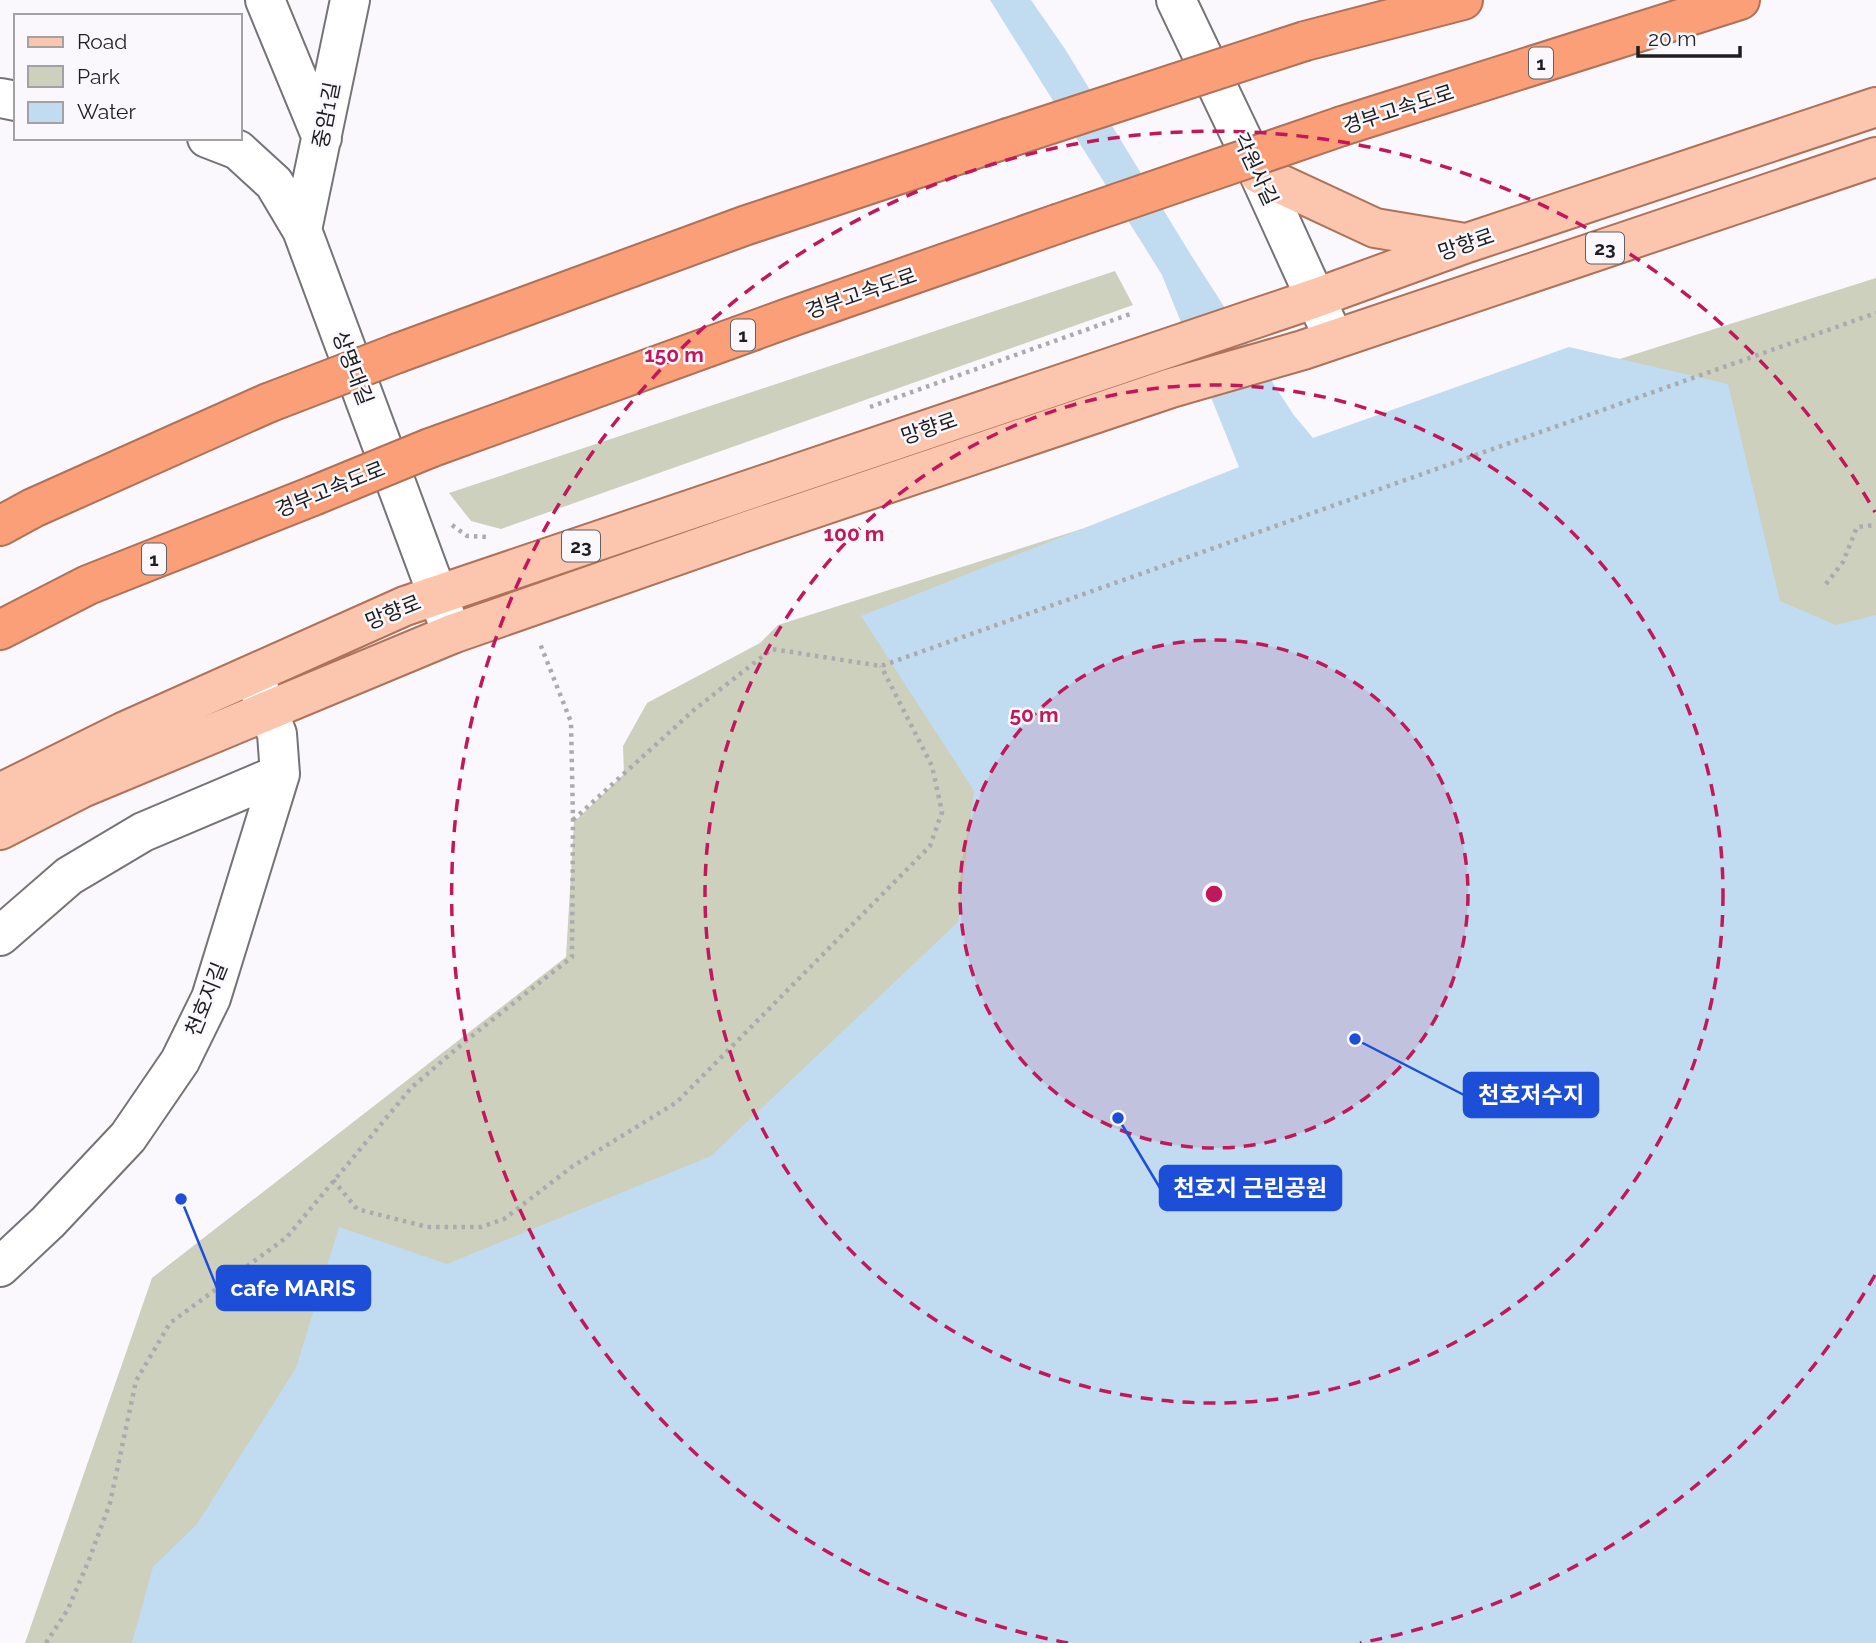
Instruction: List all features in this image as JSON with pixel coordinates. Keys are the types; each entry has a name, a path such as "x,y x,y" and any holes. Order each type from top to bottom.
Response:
{"highway":[{"path":"0,526 33,508 268,403 744,226 1305,41 1463,0"},
{"name":"경부고속도로","path":"0,630 88,585 430,448 791,317 1342,126 1740,0"}],"main road":[{"name":"망향로","path":"0,793 123,732 405,606 1315,298 1467,243 1876,107"},
{"name":"망향로","path":"0,830 82,788 452,634 1171,388 1318,345 1876,158"},
{"path":"1259,174 1375,228 1467,243"}],"street":[{"path":"265,0 322,138"},
{"name":"중암1길","path":"302,230 350,0"},
{"name":"각원사길","path":"1176,0 1315,298 1318,345"},
{"name":"상명대길","path":"212,140 238,150 274,183 302,230 452,634"},
{"name":"천호지길","path":"0,1267 48,1222 128,1137 180,1061 211,998 280,774 277,734 253,674"},
{"path":"0,936 69,876 143,832 280,774"}],"path":[{"path":"857,412 1133,313"},
{"path":"573,820 695,709 772,649 881,666 1876,313"},
{"path":"445,520 467,536 491,537"},
{"path":"1826,584 1843,562 1857,527 1876,525"},
{"path":"46,1643 68,1609 110,1503 136,1381 170,1323 287,1237 412,1087 572,957 571,722 538,640"},
{"path":"333,1180 357,1209 427,1227 481,1227 504,1219 573,1166 677,1102 930,846 942,812 932,766 881,666"}],"green space":[{"path":"1115,271 1133,305 501,529 471,521 449,493"},
{"path":"1876,278 1876,1643 25,1643 152,1278 566,957 574,822 624,774 623,746 647,703 760,643 778,625"}],"water":[{"path":"990,0 1031,0 1065,49 1191,255 1293,414 1313,438 1569,347 1728,384 1780,601 1836,625 1876,615 1876,1643 132,1643 153,1567 197,1524 296,1368 339,1227 447,1264 711,1156 958,922 974,791 861,616 1239,467 1162,275"}],"place":[{"name":"천호저수지","path":"1355,1039"},
{"name":"천호지 근린공원","path":"1118,1118"},
{"name":"cafe MARIS","path":"181,1199"}]}
